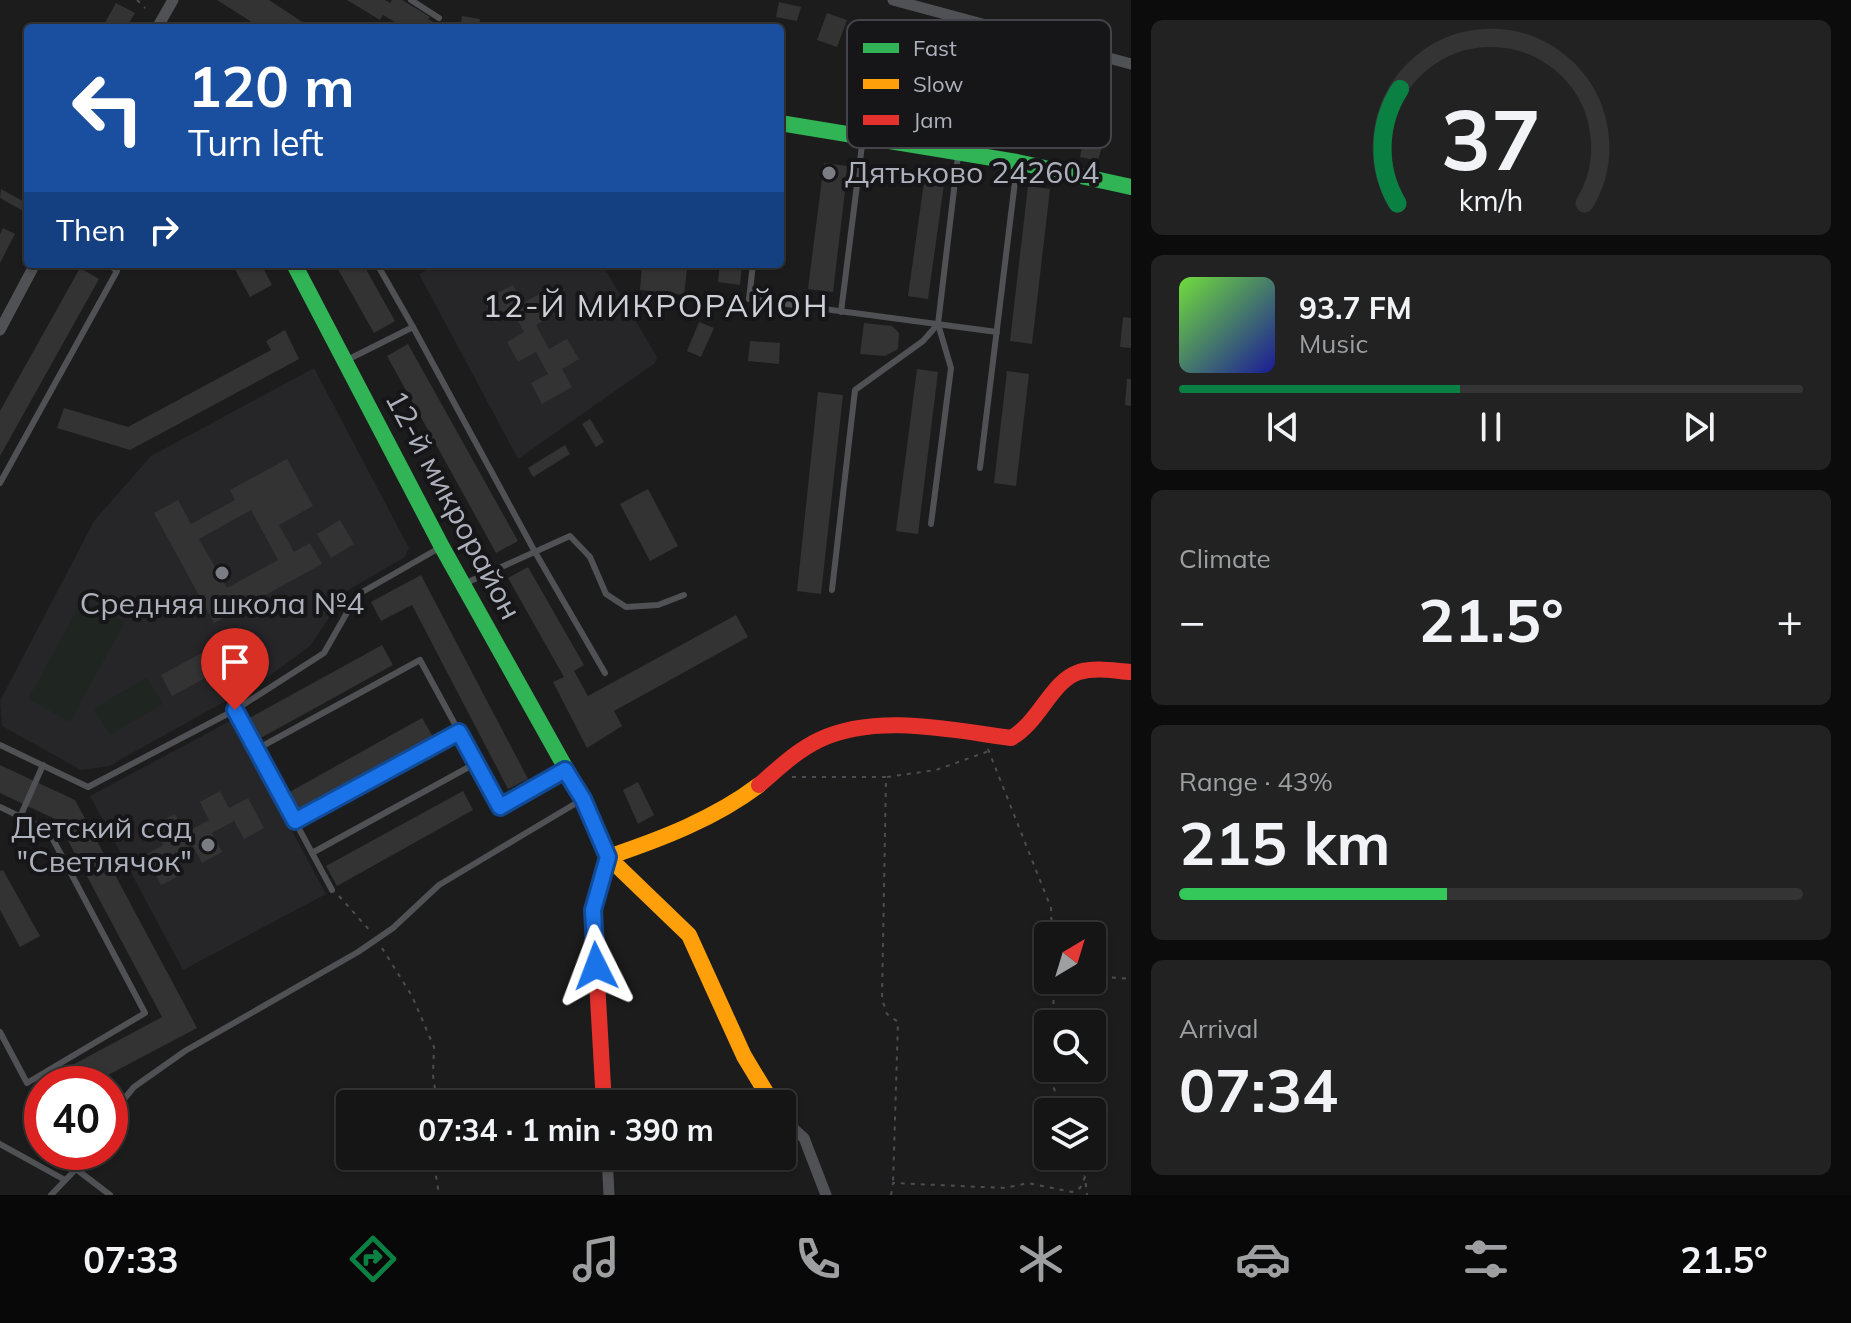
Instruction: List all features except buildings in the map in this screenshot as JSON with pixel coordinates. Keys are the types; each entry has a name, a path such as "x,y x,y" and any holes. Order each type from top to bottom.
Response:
{"street":[{"path":"159,24 173,0"},
{"path":"893,0 967,20"},
{"path":"1111,59 1131,64"},
{"path":"784,124 847,133"},
{"path":"940,148 1131,187"},
{"path":"0,330 33,268"},
{"name":"12-й микрорайон","path":"296,268 442,547 583,799 608,857"},
{"path":"608,857 644,845 720,810 748,793 787,759 827,737 854,729 893,727 1011,738 1023,733 1044,710 1058,687 1076,673 1098,670 1131,672"},
{"path":"603,1090 593,910 608,857"},
{"path":"608,857 689,935 744,1056 765,1090"},
{"path":"796,1131 804,1138 826,1195"},
{"path":"608,1170 609,1195"}],"lane":[{"path":"411,0 439,18"},
{"path":"841,312 862,148"},
{"path":"931,524 951,368 938,324 959,151"},
{"path":"980,468 1017,162"},
{"path":"0,483 117,271 113,268"},
{"path":"379,268 605,673"},
{"path":"753,268 749,299 997,332"},
{"path":"832,590 855,390 923,341 938,324"},
{"path":"345,361 413,327"},
{"path":"463,585 570,536 590,557 606,594 626,607 658,605 684,595"},
{"path":"0,745 88,787 235,710 324,653 357,595 442,547"},
{"path":"257,749 420,660 500,807 565,770"},
{"path":"235,710 332,890"},
{"path":"295,821 459,732"},
{"path":"312,853 476,763"},
{"path":"20,817 43,765"},
{"path":"128,1094 185,1051 393,928 439,885 583,799"},
{"path":"0,807 48,830 145,1013 27,1083 0,1032"},
{"path":"0,1144 65,1180"},
{"path":"51,1195 75,1170"},
{"path":"77,1170 110,1195"}],"path":[{"path":"137,0 145,8"},
{"path":"982,734 1051,908 1052,922"},
{"path":"766,777 886,777 936,770 989,751"},
{"path":"886,777 882,999 887,1014 898,1022 891,1195"},
{"path":"332,890 347,902 376,939 412,996 434,1047 435,1090"},
{"path":"1106,977 1131,979"},
{"path":"1054,1010 1055,994"},
{"path":"435,1170 439,1195"},
{"path":"1083,1170 1087,1195"},
{"path":"893,1183 1005,1188 1028,1183 1072,1192 1080,1188 1085,1177"}],"shaded area":[{"path":"430,268 604,268 657,357 655,363 518,459 419,274"},
{"name":"Средняя школа №4","path":"314,368 409,548 405,557 348,590 310,646 265,679 109,766 81,770 2,726 0,701 94,521 151,456"},
{"path":"83,599 125,622 70,722 28,699"},
{"path":"147,677 163,704 110,735 94,709"},
{"name":"Детский сад \"Светлячок\"","path":"232,720 326,894 183,970 90,796"}],"traffic: fast":[{"path":"784,124 847,134"},
{"path":"932,148 1017,162 1131,187"},
{"path":"296,268 442,547 574,783"}],"traffic: slow":[{"path":"759,785 724,808 686,827 608,857 689,935 744,1056 765,1090"}],"traffic: jam":[{"path":"759,785 811,744 841,732 865,727 914,726 1011,738 1030,722 1069,677 1092,670 1131,672"},
{"path":"574,783 608,857 593,910 603,1090"}],"place":[{"name":"Дятьково 242604","path":"829,173"},
{"name":"Средняя школа №4","path":"222,573"},
{"name":"Детский сад \"Светлячок\"","path":"208,845"}],"district":[{"name":"12-Й МИКРОРАЙОН","path":"656,306"}],"route":[{"path":"235,710 295,821 459,732 500,807 565,770 583,799 608,857 593,910 596,966"}]}
